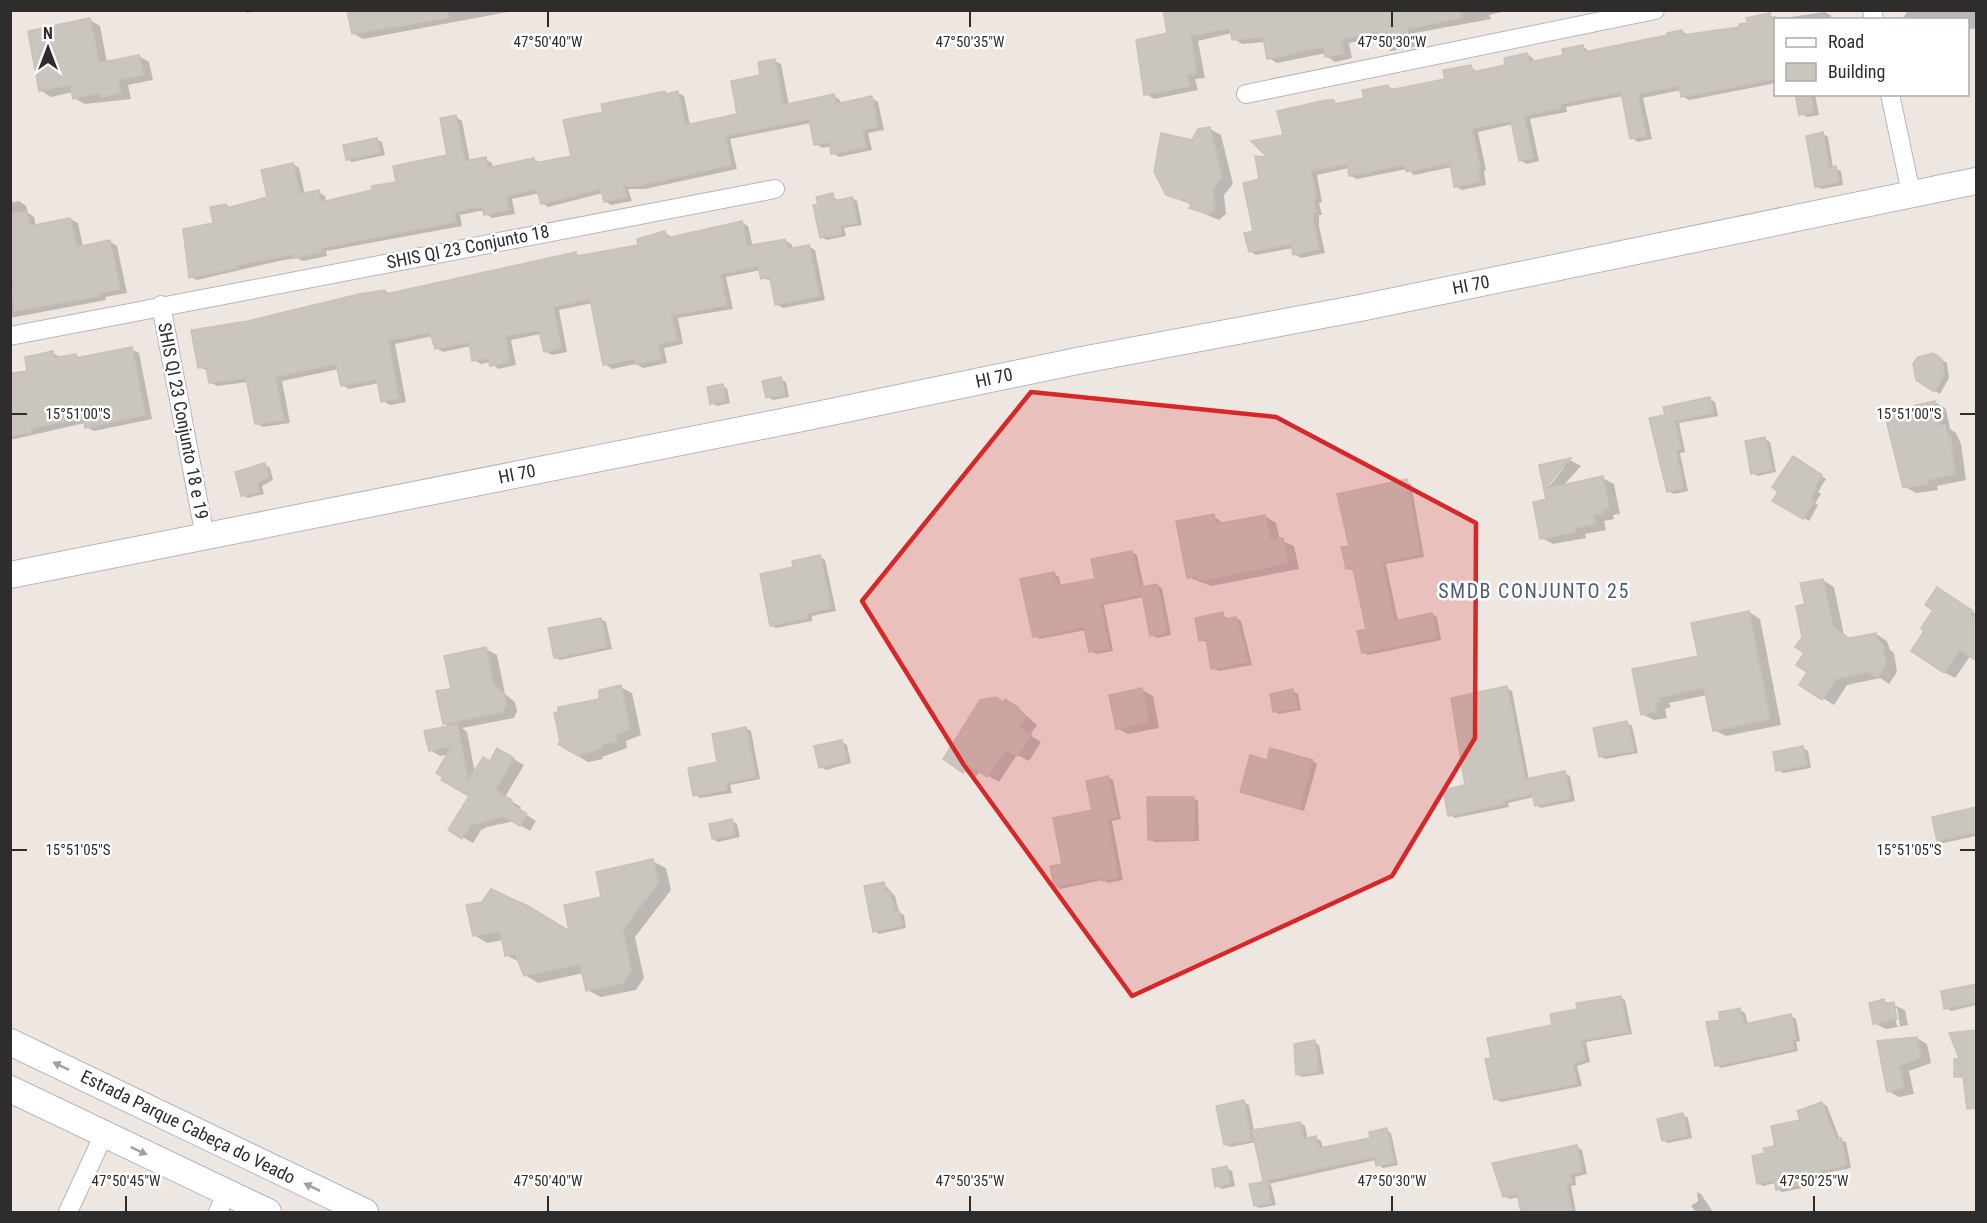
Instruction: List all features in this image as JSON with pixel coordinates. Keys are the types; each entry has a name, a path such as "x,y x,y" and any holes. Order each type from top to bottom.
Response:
{"street":[{"path":"1246,94 1655,10"},
{"path":"1890,96 1911,193"},
{"name":"HI 70","path":"10,574 205,537 1082,360 1438,292 1977,181"},
{"name":"SHIS QI 23 Conjunto 18","path":"10,336 161,305 775,189"},
{"name":"SHIS QI 23 Conjunto 18 e 19","path":"161,305 205,537"},
{"name":"Estrada Parque Cabeça do Veado","path":"10,1042 365,1212"},
{"path":"10,1089 104,1134 223,1202 268,1212"},
{"path":"68,1212 104,1134"}],"highlighted area":[{"path":"1031,392 1276,417 1476,523 1475,738 1392,876 1132,996 964,765 862,601"}],"building":[{"path":"347,10 447,10 448,18 352,34"},
{"path":"1163,10 1460,10 1461,18 1407,29 1410,41 1381,47 1378,31 1341,39 1344,54 1325,57 1323,47 1267,59 1263,37 1232,40 1230,28 1190,36 1197,73 1187,75 1190,86 1144,95 1136,40 1167,33"},
{"path":"1770,13 1771,18 1776,17 1774,18 1774,79 1681,97 1679,86 1638,94 1646,136 1630,139 1621,92 1560,104 1561,108 1524,116 1533,158 1519,161 1511,121 1472,128 1480,167 1478,168 1480,182 1454,187 1450,163 1406,172 1404,165 1349,176 1347,164 1311,171 1316,199 1313,200 1316,211 1313,212 1313,221 1319,249 1293,255 1291,244 1249,252 1244,233 1253,231 1243,183 1259,179 1255,156 1267,157 1251,141 1283,135 1277,111 1326,100 1334,100 1335,104 1364,98 1362,90 1388,85 1390,90 1445,79 1443,70 1471,65 1473,72 1505,65 1504,58 1527,53 1529,62 1563,55 1562,49 1583,45 1584,52 1668,35 1667,33 1682,30 1683,35 1739,27 1739,24 1748,23 1746,18"},
{"path":"90,18 99,63 139,55 143,75 118,80 121,93 101,97 100,93 73,99 70,85 39,91 28,31"},
{"path":"775,59 783,105 834,94 836,104 872,96 878,127 862,130 866,147 831,154 829,142 814,145 809,119 725,136 731,165 638,186 623,186 627,197 604,202 601,189 541,204 537,189 506,196 509,210 484,215 482,206 454,212 456,222 321,248 321,252 295,258 294,254 238,265 238,268 189,278 183,229 213,223 210,207 226,204 227,208 267,197 261,170 293,163 300,194 319,190 321,202 372,190 372,186 396,182 393,166 447,155 440,118 456,115 465,161 486,157 487,168 534,158 535,163 571,156 563,120 603,112 601,104 665,91 666,94 678,91 685,125 737,114 731,81 760,75 758,62"},
{"path":"1795,96 1810,96 1814,112 1799,115"},
{"path":"1210,127 1222,177 1213,188 1215,208 1207,214 1189,208 1191,203 1166,195 1154,172 1161,133 1192,140 1198,129"},
{"path":"1823,132 1829,168 1836,166 1839,182 1815,187 1806,136"},
{"path":"377,138 380,153 346,160 343,145"},
{"path":"833,193 834,201 852,197 857,223 840,226 841,234 820,238 813,205 818,204 816,197"},
{"path":"27,211 30,226 70,218 77,247 110,240 120,289 99,293 99,296 15,311 11,287 14,286 10,267 10,214"},
{"path":"742,221 747,246 785,239 788,249 809,245 819,296 775,305 770,277 761,279 758,266 720,274 727,305 671,315 677,340 658,344 661,359 635,364 634,359 603,365 590,299 553,307 561,348 544,352 539,330 505,336 510,362 490,366 488,358 472,361 469,342 435,349 430,332 388,340 399,398 381,402 377,379 341,386 336,364 275,377 284,420 255,424 246,378 209,383 206,367 198,368 191,330 248,321 359,294 385,290 386,294 576,252 577,256 638,245 637,239 665,231 667,238"},
{"path":"132,347 145,415 85,428 83,418 31,428 32,432 10,436 10,375 27,372 25,357 53,351 54,358 76,354 76,358"},
{"path":"1933,353 1942,359 1944,375 1934,392 1916,380 1913,364 1918,357"},
{"path":"781,377 785,395 766,398 762,381"},
{"path":"723,384 726,401 710,404 707,387"},
{"path":"1710,397 1713,413 1675,421 1681,449 1676,450 1683,488 1667,492 1649,418 1665,415 1663,407"},
{"path":"1935,401 1940,426 1945,425 1948,436 1950,435 1955,474 1927,480 1928,484 1903,488 1884,412"},
{"path":"1765,437 1772,470 1751,474 1745,441"},
{"path":"1793,456 1822,475 1810,499 1814,501 1803,519 1772,501 1778,492 1772,487"},
{"path":"1571,458 1544,489 1603,476 1609,508 1602,509 1603,513 1594,515 1595,524 1575,528 1575,532 1540,539 1533,502 1546,499 1539,465"},
{"path":"265,463 269,477 257,483 259,492 241,496 235,472"},
{"path":"1407,479 1420,554 1382,562 1394,621 1432,613 1437,637 1362,653 1357,631 1366,629 1353,568 1346,569 1341,547 1349,546 1337,494"},
{"path":"1214,514 1216,524 1265,515 1270,540 1283,538 1288,563 1198,581 1197,576 1187,578 1176,521"},
{"path":"1132,551 1140,587 1157,584 1167,633 1150,636 1142,594 1100,603 1109,649 1089,652 1084,627 1033,637 1020,579 1054,572 1057,586 1095,579 1091,559"},
{"path":"820,555 831,608 807,613 808,618 770,626 760,574 793,567 792,561"},
{"path":"1823,579 1833,627 1849,638 1876,633 1879,642 1883,645 1886,665 1877,678 1868,672 1836,679 1822,700 1799,685 1807,672 1796,665 1804,653 1795,647 1802,637 1796,606 1805,604 1800,583"},
{"path":"1937,587 1973,611 1970,615 1977,620 1977,661 1960,650 1944,673 1911,651 1924,631 1921,628 1933,610 1925,605"},
{"path":"1749,611 1770,719 1713,731 1704,688 1659,697 1660,701 1655,703 1657,712 1641,715 1632,669 1698,656 1691,623"},
{"path":"1223,612 1224,619 1236,617 1248,662 1211,669 1206,639 1199,641 1195,618"},
{"path":"601,618 607,647 554,658 548,628"},
{"path":"486,647 494,686 504,694 506,704 502,712 443,724 436,691 451,689 444,656"},
{"path":"621,685 630,729 615,735 617,742 601,745 602,748 578,756 558,744 560,741 554,713 558,712 558,707 599,699 599,690"},
{"path":"1507,686 1525,779 1565,771 1570,798 1535,806 1532,794 1503,801 1504,804 1448,816 1443,790 1465,785 1451,698"},
{"path":"1142,688 1149,722 1116,729 1109,695"},
{"path":"1293,689 1297,708 1273,712 1270,694"},
{"path":"996,697 1003,702 1005,699 1019,708 1018,711 1026,717 1019,727 1031,735 1017,756 1006,749 987,777 968,764 963,773 943,759 980,700"},
{"path":"1627,721 1634,751 1599,757 1593,728"},
{"path":"457,724 468,781 483,757 490,761 497,748 514,758 495,790 512,800 510,803 527,814 520,826 503,816 471,825 462,839 448,830 469,796 441,780 443,777 436,773 452,746 429,751 424,731"},
{"path":"746,727 756,777 726,783 727,790 693,796 688,768 717,762 712,734"},
{"path":"842,740 847,761 819,768 814,746"},
{"path":"1803,746 1807,765 1776,771 1773,752"},
{"path":"1270,748 1313,760 1299,809 1240,792 1250,755 1267,760"},
{"path":"1108,776 1117,817 1107,819 1118,877 1102,881 1101,877 1054,887 1050,866 1062,864 1053,818 1092,810 1086,781"},
{"path":"1147,797 1194,797 1194,839 1148,840"},
{"path":"1977,807 1977,832 1937,841 1932,817"},
{"path":"732,819 735,835 712,839 709,824"},
{"path":"653,859 658,882 623,929 631,970 623,983 586,991 580,964 524,976 515,954 505,956 500,931 473,936 466,905 482,902 491,889 530,907 569,931 564,905 601,897 596,872"},
{"path":"884,882 886,892 890,891 895,912 899,911 902,925 873,932 864,886"},
{"path":"1977,984 1977,1002 1944,1009 1941,991"},
{"path":"1621,996 1628,1032 1581,1040 1585,1059 1573,1064 1577,1084 1494,1100 1485,1059 1491,1058 1487,1038 1552,1025 1550,1014 1577,1009 1576,1003"},
{"path":"1884,999 1885,1004 1894,1002 1897,1019 1873,1024 1869,1003"},
{"path":"1740,1008 1744,1024 1791,1014 1796,1039 1792,1039 1794,1049 1715,1066 1706,1022 1720,1020 1719,1012"},
{"path":"1977,1030 1977,1108 1967,1109 1963,1077 1954,1077 1954,1059 1959,1058 1949,1033"},
{"path":"1917,1037 1921,1057 1899,1066 1904,1088 1887,1092 1877,1041"},
{"path":"1315,1040 1319,1072 1296,1075 1294,1044"},
{"path":"1244,1100 1251,1140 1224,1145 1216,1106"},
{"path":"1822,1102 1836,1139 1841,1138 1847,1165 1807,1174 1809,1183 1776,1190 1774,1180 1757,1184 1752,1156 1765,1153 1763,1148 1775,1146 1771,1126 1800,1120 1797,1111"},
{"path":"1683,1113 1688,1136 1662,1141 1657,1119"},
{"path":"1300,1122 1304,1139 1316,1136 1319,1148 1370,1138 1369,1132 1387,1128 1394,1163 1376,1166 1374,1157 1263,1181 1252,1130"},
{"path":"1577,1145 1582,1172 1570,1174 1572,1183 1566,1184 1572,1212 1521,1212 1517,1194 1503,1197 1492,1163"},
{"path":"1227,1166 1230,1184 1215,1187 1212,1169"},
{"path":"1267,1181 1271,1203 1254,1206 1249,1184"}],"district":[{"name":"SMDB CONJUNTO 25","path":"1534,591"}]}
